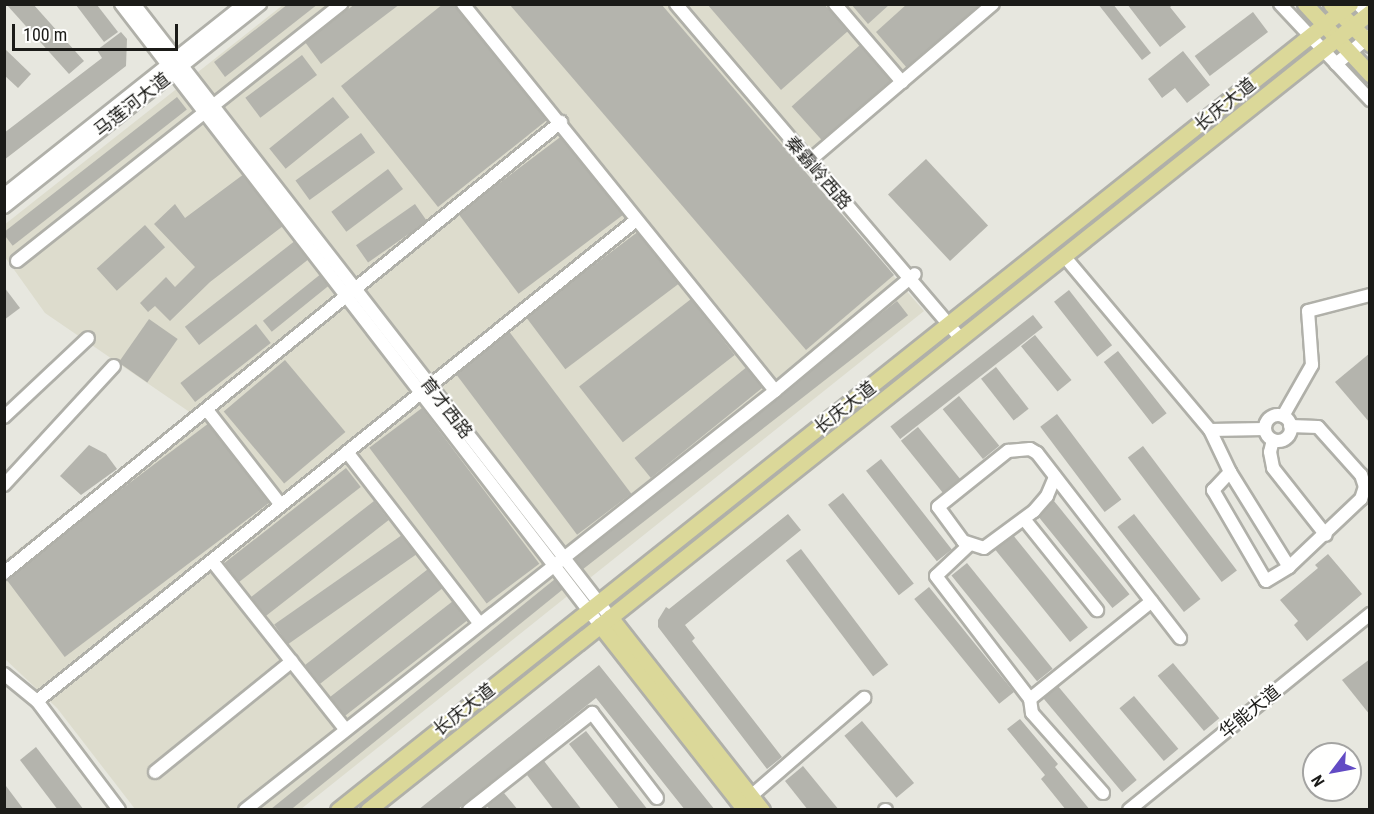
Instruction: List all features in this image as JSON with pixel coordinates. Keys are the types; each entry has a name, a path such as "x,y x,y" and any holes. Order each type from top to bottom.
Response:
{"main road":[{"path":"1312,7 1325,26 1370,74"},
{"path":"1340,7 1352,27 1368,40"},
{"name":"长庆大道","path":"338,810 1325,26 1340,7"},
{"name":"长庆大道","path":"368,810 1337,39 1366,12"},
{"name":"育才西路","path":"605,621 743,805 762,810"}],"street":[{"name":"育才西路","path":"122,4 176,65"},
{"name":"育才西路","path":"134,4 176,65 605,621"},
{"name":"马莲河大道","path":"4,207 176,65 244,4"},
{"name":"马莲河大道","path":"4,195 260,4"},
{"path":"17,261 211,110 341,4"},
{"path":"463,4 561,122 635,220 775,391"},
{"name":"秦霸岭西路","path":"676,4 964,336"},
{"name":"秦霸岭西路","path":"686,4 811,159"},
{"path":"835,4 902,82"},
{"path":"811,159 993,4"},
{"path":"1280,4 1370,100"},
{"path":"1298,23 1312,7"},
{"path":"1336,64 1368,40"},
{"path":"4,573 561,122"},
{"path":"37,701 111,638 212,561 635,220"},
{"path":"1064,256 1210,430 1230,471 1289,567"},
{"path":"245,810 775,391 912,277"},
{"path":"1282,416 1312,365 1308,311 1370,295"},
{"path":"4,417 88,338"},
{"path":"4,485 114,366"},
{"path":"207,410 281,505"},
{"path":"1265,429 1270,418 1282,416"},
{"path":"1230,471 1213,490 1266,581 1289,567 1326,535 1361,499 1364,481 1318,427 1290,426 1282,416"},
{"path":"1273,440 1286,438 1290,426"},
{"path":"1210,430 1265,429"},
{"path":"1265,429 1273,440"},
{"path":"1273,440 1269,452 1273,468 1326,535"},
{"path":"969,545 938,507 1015,448 1037,453 1180,638"},
{"path":"347,452 479,624"},
{"path":"1055,477 1047,496 1024,519 991,546 969,545 936,576 1030,699 1032,713 1103,793"},
{"path":"1024,519 1097,610"},
{"path":"212,561 345,729"},
{"path":"1030,699 1152,601"},
{"name":"华能大道","path":"1130,810 1370,614"},
{"name":"华能大道","path":"1141,810 1370,623"},
{"path":"155,772 292,661"},
{"path":"4,674 37,701 119,810"},
{"path":"743,805 864,698"},
{"path":"469,810 592,713 657,798"}],"shaded area":[{"path":"283,5 985,5 801,170 924,311 301,809 135,809 57,708 5,659 5,560 191,413 45,313 5,257 4,225"}],"building":[{"path":"6,4 33,4 84,61 69,74"},
{"path":"288,4 318,4 225,77 214,62"},
{"path":"355,4 400,4 321,64 305,42"},
{"path":"443,4 455,4 547,120 438,207 341,86"},
{"path":"707,4 824,4 848,31 781,90"},
{"path":"851,4 890,4 868,24"},
{"path":"907,4 980,4 907,68 876,32"},
{"path":"1098,4 1113,4 1151,53 1142,60"},
{"path":"1127,4 1174,4 1170,7 1186,27 1160,47"},
{"path":"76,5 97,5 118,32 104,42"},
{"path":"510,5 662,5 894,275 806,350"},
{"path":"1253,12 1268,32 1210,76 1195,56"},
{"path":"121,32 127,39 126,66 4,160 4,133 102,58 97,50"},
{"path":"860,45 891,80 823,141 792,107"},
{"path":"4,48 31,74 18,88 4,75"},
{"path":"1183,51 1210,85 1187,103 1175,88 1162,98 1148,79"},
{"path":"302,55 317,75 260,118 245,98"},
{"path":"177,97 187,110 13,246 4,232"},
{"path":"333,97 349,117 286,169 269,149"},
{"path":"361,133 375,152 310,200 295,181"},
{"path":"563,135 623,215 519,294 458,214"},
{"path":"926,159 988,226 950,261 888,194"},
{"path":"388,169 403,189 346,232 331,212"},
{"path":"244,174 283,226 210,282 170,321 155,306 148,312 140,303 166,277 175,287 195,267 154,224 175,204 185,218"},
{"path":"415,204 427,221 368,262 356,245"},
{"path":"145,225 165,247 117,291 97,268"},
{"path":"639,231 679,284 565,369 526,316"},
{"path":"296,240 310,258 199,345 185,327"},
{"path":"322,273 331,284 272,332 263,321"},
{"path":"4,287 20,308 4,320"},
{"path":"1069,290 1112,345 1097,357 1054,302"},
{"path":"691,299 735,355 623,442 579,386"},
{"path":"897,301 908,315 577,574 566,560"},
{"path":"1033,315 1043,328 900,439 890,426"},
{"path":"149,319 178,339 147,382 119,362"},
{"path":"256,324 271,343 195,402 180,383"},
{"path":"508,330 631,494 577,535 454,371"},
{"path":"1035,335 1072,380 1058,391 1021,346"},
{"path":"1118,351 1167,413 1152,424 1104,362"},
{"path":"1370,353 1370,423 1335,382"},
{"path":"285,360 345,432 284,483 224,411"},
{"path":"748,366 764,386 651,478 635,458"},
{"path":"996,367 1029,409 1014,420 981,379"},
{"path":"959,396 999,446 983,459 943,409"},
{"path":"422,408 539,564 487,603 369,448"},
{"path":"1057,414 1121,499 1105,512 1040,427"},
{"path":"209,423 269,503 65,657 5,577"},
{"path":"918,427 960,479 943,493 901,441"},
{"path":"89,445 106,454 117,469 81,495 60,476"},
{"path":"1143,446 1237,571 1222,582 1128,457"},
{"path":"881,459 952,550 937,561 866,471"},
{"path":"346,468 361,487 238,583 223,564"},
{"path":"843,493 914,584 899,595 828,505"},
{"path":"374,501 389,520 266,616 251,597"},
{"path":"1054,501 1130,594 1112,608 1037,515"},
{"path":"788,514 801,530 685,625 695,638 692,641 782,757 767,769 658,627 658,620 666,607 669,609"},
{"path":"1134,514 1200,599 1184,612 1117,527"},
{"path":"402,535 416,555 288,644 274,624"},
{"path":"1013,535 1088,627 1070,642 995,549"},
{"path":"801,549 888,665 873,676 786,560"},
{"path":"1328,554 1362,594 1307,641 1294,625 1298,621 1280,600 1318,568 1315,565"},
{"path":"967,563 1053,669 1037,681 951,576"},
{"path":"428,569 443,588 320,684 305,665"},
{"path":"560,575 568,585 290,810 270,810"},
{"path":"929,587 1014,692 999,704 914,599"},
{"path":"453,601 468,620 345,716 330,697"},
{"path":"1370,659 1370,715 1342,680"},
{"path":"1173,663 1219,718 1204,731 1158,676"},
{"path":"599,665 715,810 685,810 596,698 457,810 418,810"},
{"path":"1057,685 1137,780 1122,792 1042,697"},
{"path":"1134,696 1178,749 1164,761 1119,708"},
{"path":"1020,719 1058,764 1055,767 1090,810 1066,810 1041,779 1045,775 1007,729"},
{"path":"862,721 914,783 896,798 844,736"},
{"path":"586,731 648,810 620,810 569,744"},
{"path":"36,747 84,810 58,810 20,760"},
{"path":"544,761 582,810 554,810 527,775"},
{"path":"803,766 839,810 808,810 785,781"},
{"path":"6,786 24,810 4,810"},
{"path":"504,793 518,810 490,810 487,806"}]}
